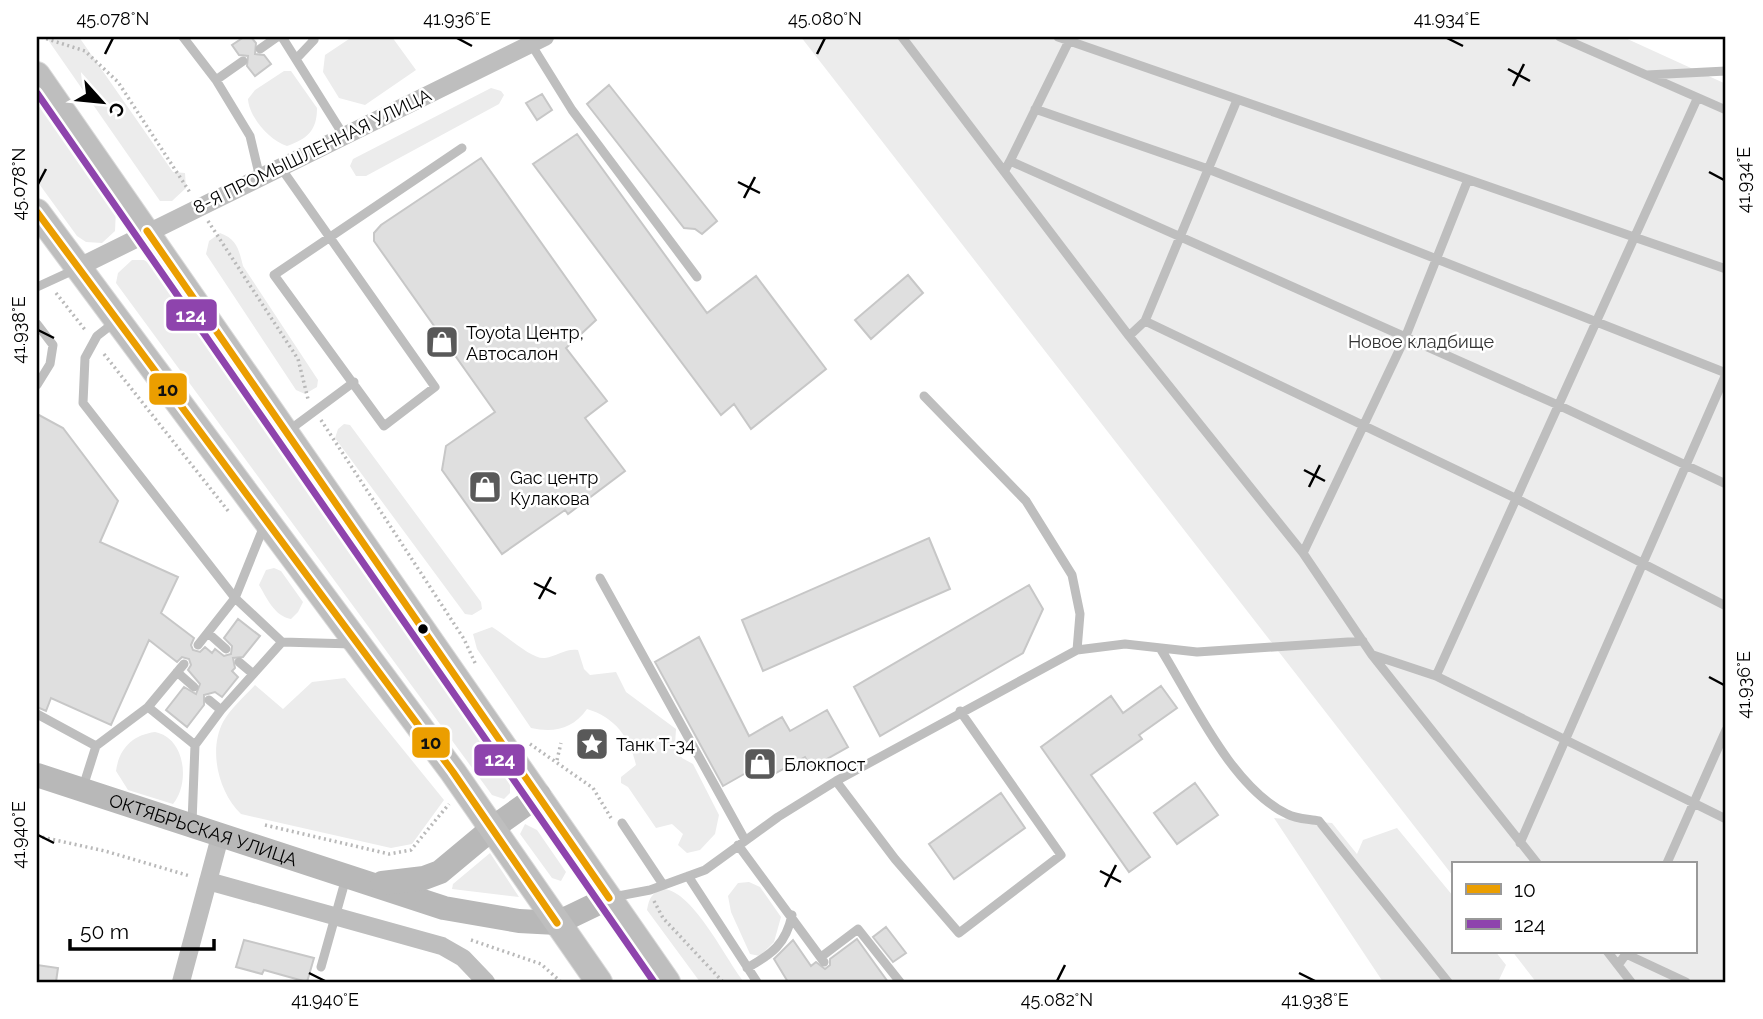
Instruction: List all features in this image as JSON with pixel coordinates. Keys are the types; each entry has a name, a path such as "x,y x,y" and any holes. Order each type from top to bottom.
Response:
{"main road":[{"path":"37,75 509,750 667,982"},
{"path":"37,212 494,827 599,982"},
{"name":"ОКТЯБРЬСКАЯ УЛИЦА","path":"37,775 444,908 519,921 557,923 609,898"},
{"name":"ОКТЯБРЬСКАЯ УЛИЦА","path":"371,883 424,878 440,872 494,827 539,796"},
{"path":"519,921 556,938 581,956"}],"street":[{"name":"8-Я ПРОМЫШЛЕННАЯ УЛИЦА","path":"79,267 147,231 281,168 538,40"},
{"path":"181,982 221,833"},
{"path":"208,881 442,946 463,958 486,982"}],"lane":[{"path":"183,37 216,80 250,136 260,178"},
{"path":"260,49 279,37 297,58 344,136"},
{"path":"297,58 314,40 312,37"},
{"path":"902,37 1129,336 1303,553 1371,654 1536,862"},
{"path":"1058,37 1726,269"},
{"path":"1560,37 1726,110"},
{"path":"538,40 572,110 697,277"},
{"path":"1005,170 1069,41"},
{"path":"216,80 243,61"},
{"path":"1646,76 1726,71"},
{"path":"1436,676 1697,99"},
{"path":"1129,336 1145,321 1237,100"},
{"path":"1035,109 1208,170 1726,373 1520,843"},
{"path":"281,168 328,239 435,387 384,426 274,275 328,239 462,148"},
{"path":"1010,161 1558,405 1726,484"},
{"path":"1303,553 1405,338 1467,181"},
{"path":"37,287 79,267"},
{"path":"119,319 94,341 85,358 83,403 235,598 282,642 359,644"},
{"path":"1145,321 1515,498 1726,606"},
{"path":"37,324 53,345 50,364 37,385"},
{"path":"286,432 354,382"},
{"path":"924,396 1026,501 1072,575 1080,614 1077,650"},
{"path":"198,646 235,598 267,520"},
{"path":"600,578 741,842 822,959 858,929 900,982"},
{"path":"208,633 226,649"},
{"path":"609,898 650,890 662,883 705,870 741,842 836,781 1077,650 1125,644 1197,652 1363,641"},
{"path":"192,824 195,745 252,673 282,642"},
{"path":"1160,648 1234,767 1271,804 1289,815 1319,821 1448,982"},
{"path":"1371,654 1436,676 1567,738 1726,819"},
{"path":"239,662 252,673"},
{"path":"82,790 96,746 148,707 184,663"},
{"path":"177,672 194,687"},
{"path":"209,699 221,710"},
{"path":"148,707 195,745"},
{"path":"836,781 895,859 959,933 1060,855 961,711"},
{"path":"37,714 96,746"},
{"path":"1667,862 1726,730"},
{"path":"618,822 662,883"},
{"path":"688,876 757,982"},
{"path":"321,967 347,877"},
{"path":"747,968 764,958 788,936 792,915"},
{"path":"1608,953 1631,982"},
{"path":"1618,965 1625,953"},
{"path":"1628,953 1686,982"}],"path":[{"path":"41,37 85,51 118,82 298,359 308,398 464,639 478,668"},
{"path":"48,282 231,514"},
{"path":"509,750 526,741 556,760 593,788 618,822"},
{"path":"556,760 561,743"},
{"path":"256,823 389,854 411,850 464,787"},
{"path":"650,890 663,918 723,982"}],"green space":[{"path":"46,37 79,37 173,172 185,173 186,188 172,201 160,201"},
{"path":"352,37 392,37 416,70 365,105 339,98 323,72 325,55"},
{"name":"Новое кладбище","path":"801,37 1623,37 1726,84 1726,982 1536,982 1514,953 1696,953 1696,862 1452,862 1452,875"},
{"path":"284,71 291,71 317,108 313,128 300,140 287,146 274,139 262,127 252,113 248,99 255,90"},
{"path":"491,88 504,95 499,104 366,176 356,176 350,166 353,159"},
{"path":"37,96 116,209 115,231 102,243 86,242 77,236 37,181"},
{"path":"220,233 230,238 236,246 243,266 318,380 317,387 305,394 296,390 206,254 209,241"},
{"path":"132,260 144,260 152,265 510,783 510,793 504,799 492,795 116,283 118,273"},
{"path":"344,424 350,425 481,602 482,609 472,615 465,614 335,438 338,429"},
{"path":"274,568 281,571 303,602 291,619 276,610 259,585 266,570"},
{"path":"492,627 540,658 578,650 584,669 590,675 616,672 626,692 676,729 675,745 682,758 693,764 719,815 715,834 700,850 687,853 678,845 683,834 672,824 656,828 628,787 621,783 621,777 636,765 630,746 620,730 606,717 587,709 576,721 562,728 531,728 477,649 473,634"},
{"path":"345,678 444,800 412,844 391,848 241,814 233,805 222,783 216,758 219,733 230,712 255,685 283,709 312,682"},
{"path":"155,732 173,743 182,763 182,785 173,804 128,790 116,771 120,756 128,744 140,736"},
{"path":"1274,818 1332,823 1357,854 1363,840 1397,828 1452,895 1452,953 1497,953 1506,965 1498,982 1383,982"},
{"path":"525,824 537,830 566,872 561,881 552,878 520,834"},
{"path":"490,853 519,897 452,889 453,884"},
{"path":"749,882 760,887 781,917 774,942 760,956 750,954 731,912 728,896 738,883"},
{"path":"664,889 675,893 698,914 744,982 700,982 647,910 652,896"}],"building":[{"path":"244,37 251,37 256,43 255,54 264,55 271,64 255,76 247,66 248,56 239,55 232,45"},
{"path":"609,85 717,221 702,234 695,229 684,228 587,104"},
{"path":"542,94 552,110 537,120 526,103"},
{"path":"577,134 707,313 756,276 826,369 751,429 734,404 721,415 533,164"},
{"path":"481,158 596,320 566,348 607,401 585,418 625,471 568,514 565,510 502,554 442,470 446,446 495,412 374,241 374,233 381,225"},
{"path":"908,275 923,293 871,339 855,320"},
{"path":"37,414 63,428 118,501 100,542 178,577 161,613 194,638 191,645 193,650 200,652 205,647 212,653 215,649 224,656 231,654 232,646 224,638 238,619 260,636 243,657 233,658 235,668 232,671 238,677 222,697 215,692 204,695 204,705 187,727 166,710 184,687 196,694 200,684 188,670 191,665 189,659 182,657 177,662 149,640 111,725 51,698 46,711 37,707"},
{"path":"929,538 950,589 763,671 742,620"},
{"path":"1029,585 1043,609 1023,653 880,736 854,687"},
{"path":"699,637 749,736 782,717 790,731 827,710 848,747 811,768 805,757 767,778 760,765 723,786 655,662"},
{"path":"1161,686 1177,708 1139,735 1142,739 1091,775 1150,857 1129,872 1041,747 1111,696 1123,713"},
{"path":"1195,783 1218,815 1177,844 1154,813"},
{"path":"1001,793 1025,828 954,879 929,844"},
{"path":"886,927 906,953 893,962 873,937"},
{"path":"857,939 888,982 788,982 774,959 793,940 811,966 816,962 825,969 830,965 830,959"},
{"path":"244,940 314,958 307,982 264,970 262,974 236,967"},
{"path":"37,965 58,968 56,982 37,982"}],"transit line":[{"name":"124","path":"37,93 654,982"},
{"name":"10","path":"37,212 453,772 557,923"},
{"name":"10","path":"147,231 609,898"}],"place":[{"name":"Toyota Центр, Автосалон","path":"442,342"},
{"name":"Gac центр Кулакова","path":"485,487"},
{"name":"Танк Т-34","path":"592,744"},
{"name":"Блокпост","path":"760,764"}]}
